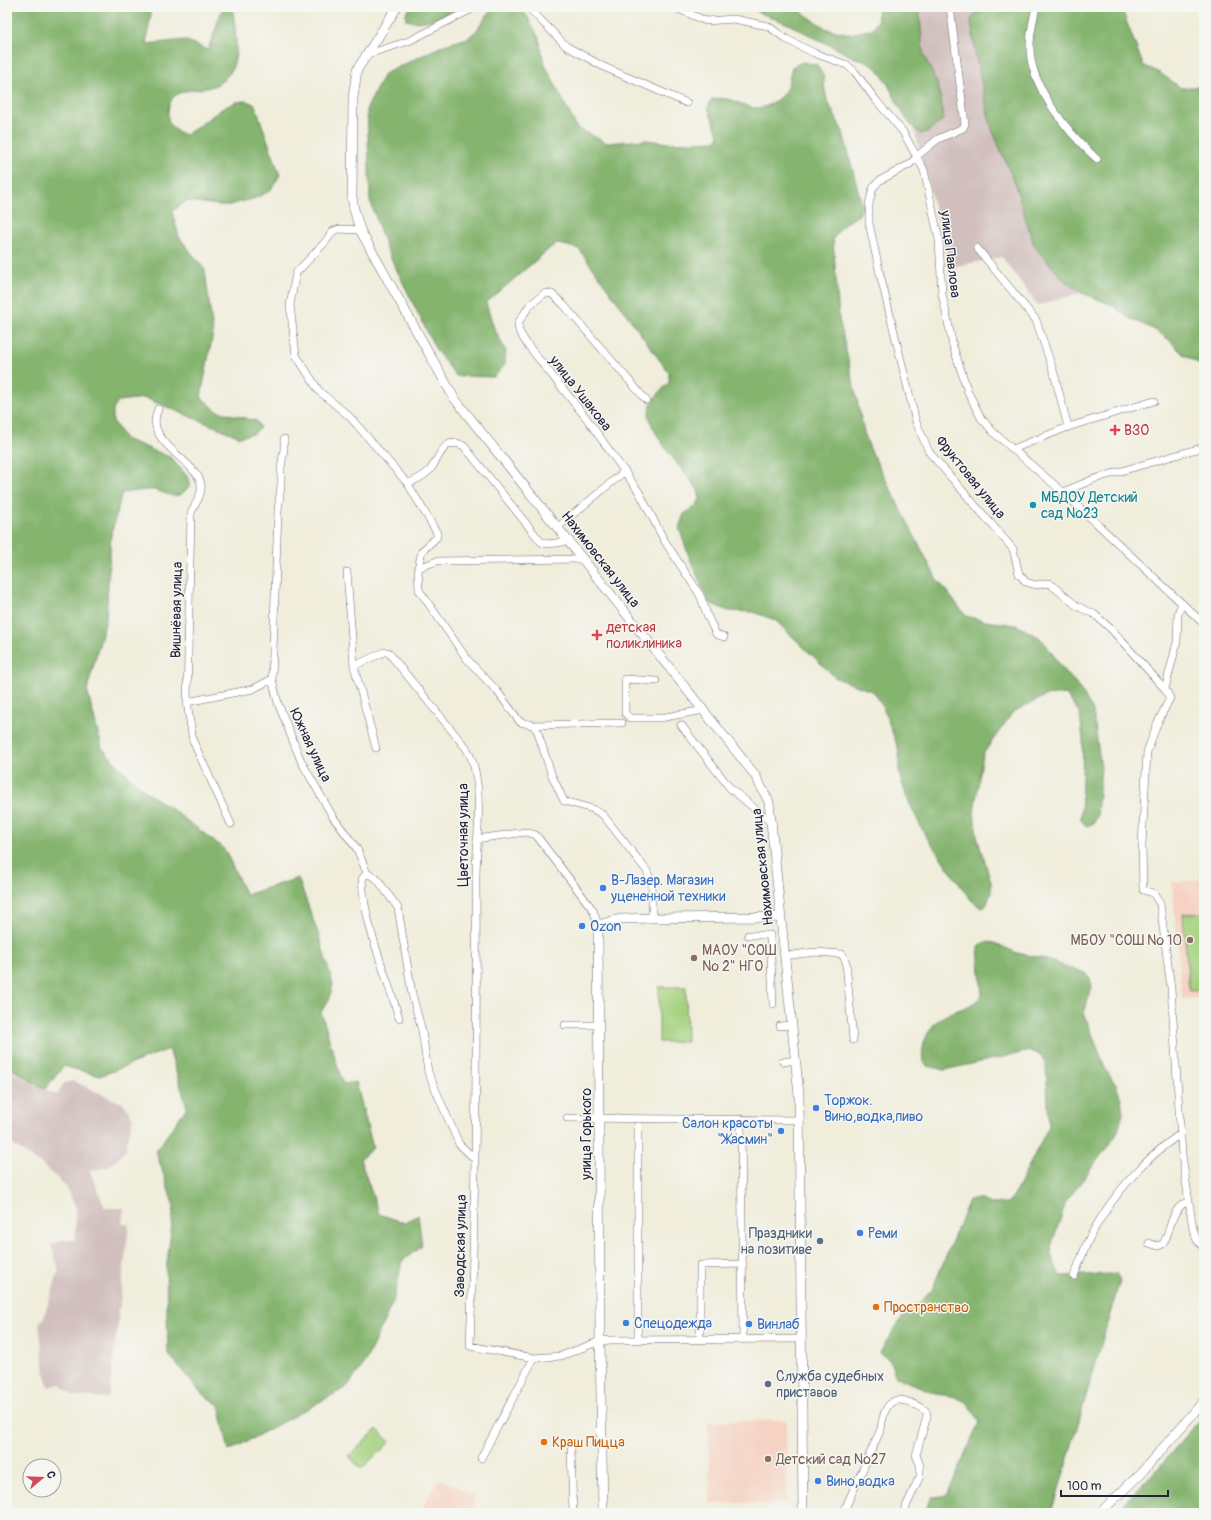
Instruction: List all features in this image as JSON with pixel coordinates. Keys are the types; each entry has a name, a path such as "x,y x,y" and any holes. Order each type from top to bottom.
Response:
{"main road":[{"name":"Нахимовская улица","path":"397,7 365,55 357,70 353,98 352,197 356,219 360,230 454,398 704,710 762,785 769,802 773,825 800,1120 802,1513"},
{"path":"598,925 620,919 781,917"},
{"name":"улица Горького","path":"598,925 600,1342 603,1513"},
{"path":"1100,1513 1141,1473 1204,1401"}],"street":[{"path":"365,55 409,41 476,7"},
{"path":"528,7 566,46 604,67 688,103"},
{"name":"улица Павлова","path":"674,7 706,21 721,22 734,19 768,26 786,39 814,53 848,65 855,72 875,99 903,132 917,156 928,187 939,240 942,294 959,367 968,392 981,418 994,432 1063,492 1204,624"},
{"path":"917,156 938,139 964,128 965,124 950,7"},
{"path":"1036,7 1030,48 1034,68 1040,83 1066,128 1097,159"},
{"name":"Фруктовая улица","path":"917,156 910,164 879,181 873,188 869,204 869,222 916,422 929,452 1013,549 1019,574 1026,582 1036,585 1049,583 1077,606 1094,614 1111,629 1165,689"},
{"path":"360,230 339,229 333,231 326,242 296,273 290,305 296,355 319,391 350,417 408,484 437,533 437,537 422,552 418,568 419,590 467,659 497,691 520,722 533,725 622,723"},
{"path":"977,248 1036,320 1054,373 1068,427"},
{"name":"улица Ушакова","path":"646,400 552,294 545,293 530,305 518,323 519,331 526,343 587,419 625,471 639,492 664,540 700,595 716,634 724,637"},
{"path":"1013,449 1068,427 1154,401"},
{"name":"Вишнёвая улица","path":"158,409 155,416 155,427 163,440 194,472 200,482 202,490 191,513 187,702 193,741 231,824"},
{"name":"Южная улица","path":"284,439 278,511 272,679 278,702 301,761 333,816 357,849 367,873"},
{"path":"408,484 429,470 440,452 446,446 453,443 459,443 464,446 541,542 549,544 570,541"},
{"path":"1063,492 1094,479 1204,447"},
{"path":"558,528 625,471"},
{"path":"418,568 437,561 583,559"},
{"path":"347,572 354,666 376,748"},
{"path":"1182,603 1178,614 1177,642 1165,689 1170,698 1157,724 1147,752 1142,845 1143,890 1153,893 1160,904 1171,988 1180,1134 1193,1229 1197,1240 1204,1248"},
{"name":"Цветочная улица","path":"354,666 384,652 388,652 471,755 475,769 477,786 477,839 475,859 477,1012"},
{"path":"187,702 254,689 272,679"},
{"path":"656,681 625,679 625,713 630,718 660,718 704,710"},
{"path":"533,725 537,730 552,776 564,801 593,809 603,815 647,871 652,885 652,918"},
{"path":"681,725 730,788 773,825"},
{"name":"улица Горького","path":"477,839 526,832 536,835 593,910 598,925"},
{"path":"399,1018 368,919 362,894 362,879 367,873 377,879 398,908 412,994 422,1031 428,1072 459,1144 474,1160"},
{"path":"748,935 770,935 773,1004"},
{"path":"785,956 815,952 842,954 846,962 853,1040"},
{"name":"Заводская улица","path":"477,1012 470,1346 534,1358 561,1356 600,1342 638,1340 801,1339"},
{"path":"565,1025 598,1025"},
{"path":"780,1026 792,1025"},
{"path":"783,1062 795,1060"},
{"path":"567,1118 800,1120"},
{"path":"638,1119 638,1340"},
{"path":"741,1119 743,1339"},
{"path":"1074,1276 1092,1234 1118,1194 1138,1171 1180,1134"},
{"path":"1149,1244 1158,1246 1163,1244 1168,1236 1175,1211 1182,1204 1189,1201"},
{"path":"700,1340 700,1265 743,1264"},
{"path":"481,1458 534,1358"},
{"path":"843,1513 881,1429 882,1418 888,1404 895,1400 903,1399 926,1411 927,1416 916,1455 920,1465 920,1476 903,1513"},
{"path":"571,1450 573,1513"}],"shaded area":[{"path":"919,7 992,7 976,13 971,20 976,58 991,127 1015,184 1034,246 1064,280 1082,293 1038,305 1002,257 950,267 914,129 921,134 943,120 943,110 937,83 923,53"},
{"name":"МБОУ \"СОШ № 10","path":"1204,831 1204,997 1182,999 1172,882 1200,880"},
{"path":"7,1069 57,1095 64,1083 73,1081 124,1104 133,1118 125,1151 109,1167 90,1171 105,1208 124,1208 122,1224 129,1224 109,1398 74,1396 59,1384 49,1387 45,1376 39,1323 43,1319 59,1270 51,1245 62,1240 75,1240 76,1208 66,1186 40,1163 7,1141"},
{"path":"786,1420 787,1504 710,1503 708,1422"},
{"path":"439,1479 460,1488 475,1498 472,1513 419,1513"}],"green space":[{"path":"7,7 152,7 146,44 185,40 208,50 223,7 233,7 236,54 231,71 218,84 210,87 185,91 178,94 172,99 169,106 168,118 170,124 184,135 229,105 247,101 255,105 280,175 270,191 253,199 225,206 187,201 172,211 179,237 205,270 213,333 201,397 217,411 257,421 260,428 255,433 240,437 145,398 118,401 113,410 113,421 125,439 170,457 187,476 190,485 185,491 177,496 154,490 122,493 111,535 106,619 87,690 102,748 128,776 149,794 222,847 226,852 246,895 298,878 318,933 333,984 330,998 321,1012 343,1084 356,1082 373,1148 360,1159 379,1214 405,1223 418,1215 422,1246 402,1261 394,1299 364,1364 347,1387 229,1451 219,1405 201,1393 168,1354 166,1270 174,1207 156,1151 187,1107 169,1049 100,1076 64,1066 45,1089 7,1066"},
{"path":"411,7 462,7 435,19 421,22 406,20 406,13"},
{"path":"493,7 521,7 523,9 539,38 544,63 577,128 607,143 646,140 670,143 715,141 719,136 708,108 711,100 720,98 728,99 750,107 758,108 766,106 781,96 785,91 793,66 803,62 817,65 824,77 827,100 843,132 861,202 860,214 842,226 833,239 839,318 864,432 870,449 936,578 966,616 985,621 1016,625 1039,637 1045,643 1064,671 1075,682 1093,711 1101,768 1097,816 1094,823 1086,826 1081,820 1083,739 1080,714 1066,694 1045,696 1013,712 983,754 974,812 977,836 991,882 991,893 987,904 983,907 978,906 969,898 925,835 907,798 899,774 899,751 883,707 874,692 836,678 775,620 753,612 729,611 709,603 690,559 679,528 684,514 695,507 700,499 698,490 662,443 651,424 649,416 650,406 658,394 669,383 669,373 579,249 556,243 486,303 494,328 506,351 505,365 494,377 456,376 436,350 386,248 370,200 367,108 384,74 444,45 468,38 477,30"},
{"path":"749,7 794,7 827,29 850,34 873,29 878,20 877,7 919,7 923,53 937,83 943,110 943,120 929,131 921,134 911,125 904,115 877,69 867,62 855,58 786,23"},
{"path":"992,7 1121,7 1143,65 1160,73 1181,88 1204,86 1204,367 1183,354 1168,339 1155,330 1129,318 1110,304 1082,293 1064,280 1034,246 1015,184 991,127 976,58 971,20 976,13"},
{"path":"1204,913 1204,990 1189,991 1183,914"},
{"path":"986,942 995,943 1017,953 1041,958 1085,973 1090,979 1092,987 1084,1013 1106,1070 1116,1085 1121,1099 1123,1114 1117,1134 1066,1202 1051,1247 1052,1258 1060,1276 1109,1274 1117,1275 1120,1280 1052,1513 924,1513 932,1497 943,1496 948,1493 980,1421 966,1402 955,1397 938,1394 896,1377 889,1359 879,1353 905,1313 915,1307 932,1290 969,1200 980,1199 990,1204 1008,1203 1012,1199 1049,1126 1046,1065 1041,1055 1030,1051 944,1070 927,1066 923,1062 922,1055 924,1042 930,1029 946,1015 969,1005 982,996 978,947"},
{"path":"659,987 686,987 687,1042 659,1042"},
{"path":"1204,1415 1204,1513 1114,1513 1160,1466"},
{"path":"377,1429 390,1442 361,1469 349,1456"}],"place":[{"name":"ВЗО","path":"1115,430"},
{"name":"МБДОУ Детский сад №23","path":"1033,505"},
{"name":"детская поликлиника","path":"597,635"},
{"name":"В-Лазер. Магазин уцененной техники","path":"603,888"},
{"name":"Ozon","path":"582,926"},
{"name":"МБОУ \"СОШ № 10","path":"1190,940"},
{"name":"МАОУ \"СОШ № 2\" НГО","path":"694,958"},
{"name":"Торжок. Вино,водка,пиво","path":"816,1108"},
{"name":"Салон красоты \"Жасмин\"","path":"781,1131"},
{"name":"Реми","path":"860,1233"},
{"name":"Праздники на позитиве","path":"820,1241"},
{"name":"Пространство","path":"876,1307"},
{"name":"Спецодежда","path":"626,1323"},
{"name":"Винлаб","path":"749,1324"},
{"name":"Служба судебных приставов","path":"768,1384"},
{"name":"Краш Пицца","path":"544,1442"},
{"name":"Детский сад №27","path":"768,1459"},
{"name":"Вино,водка","path":"818,1481"}]}
